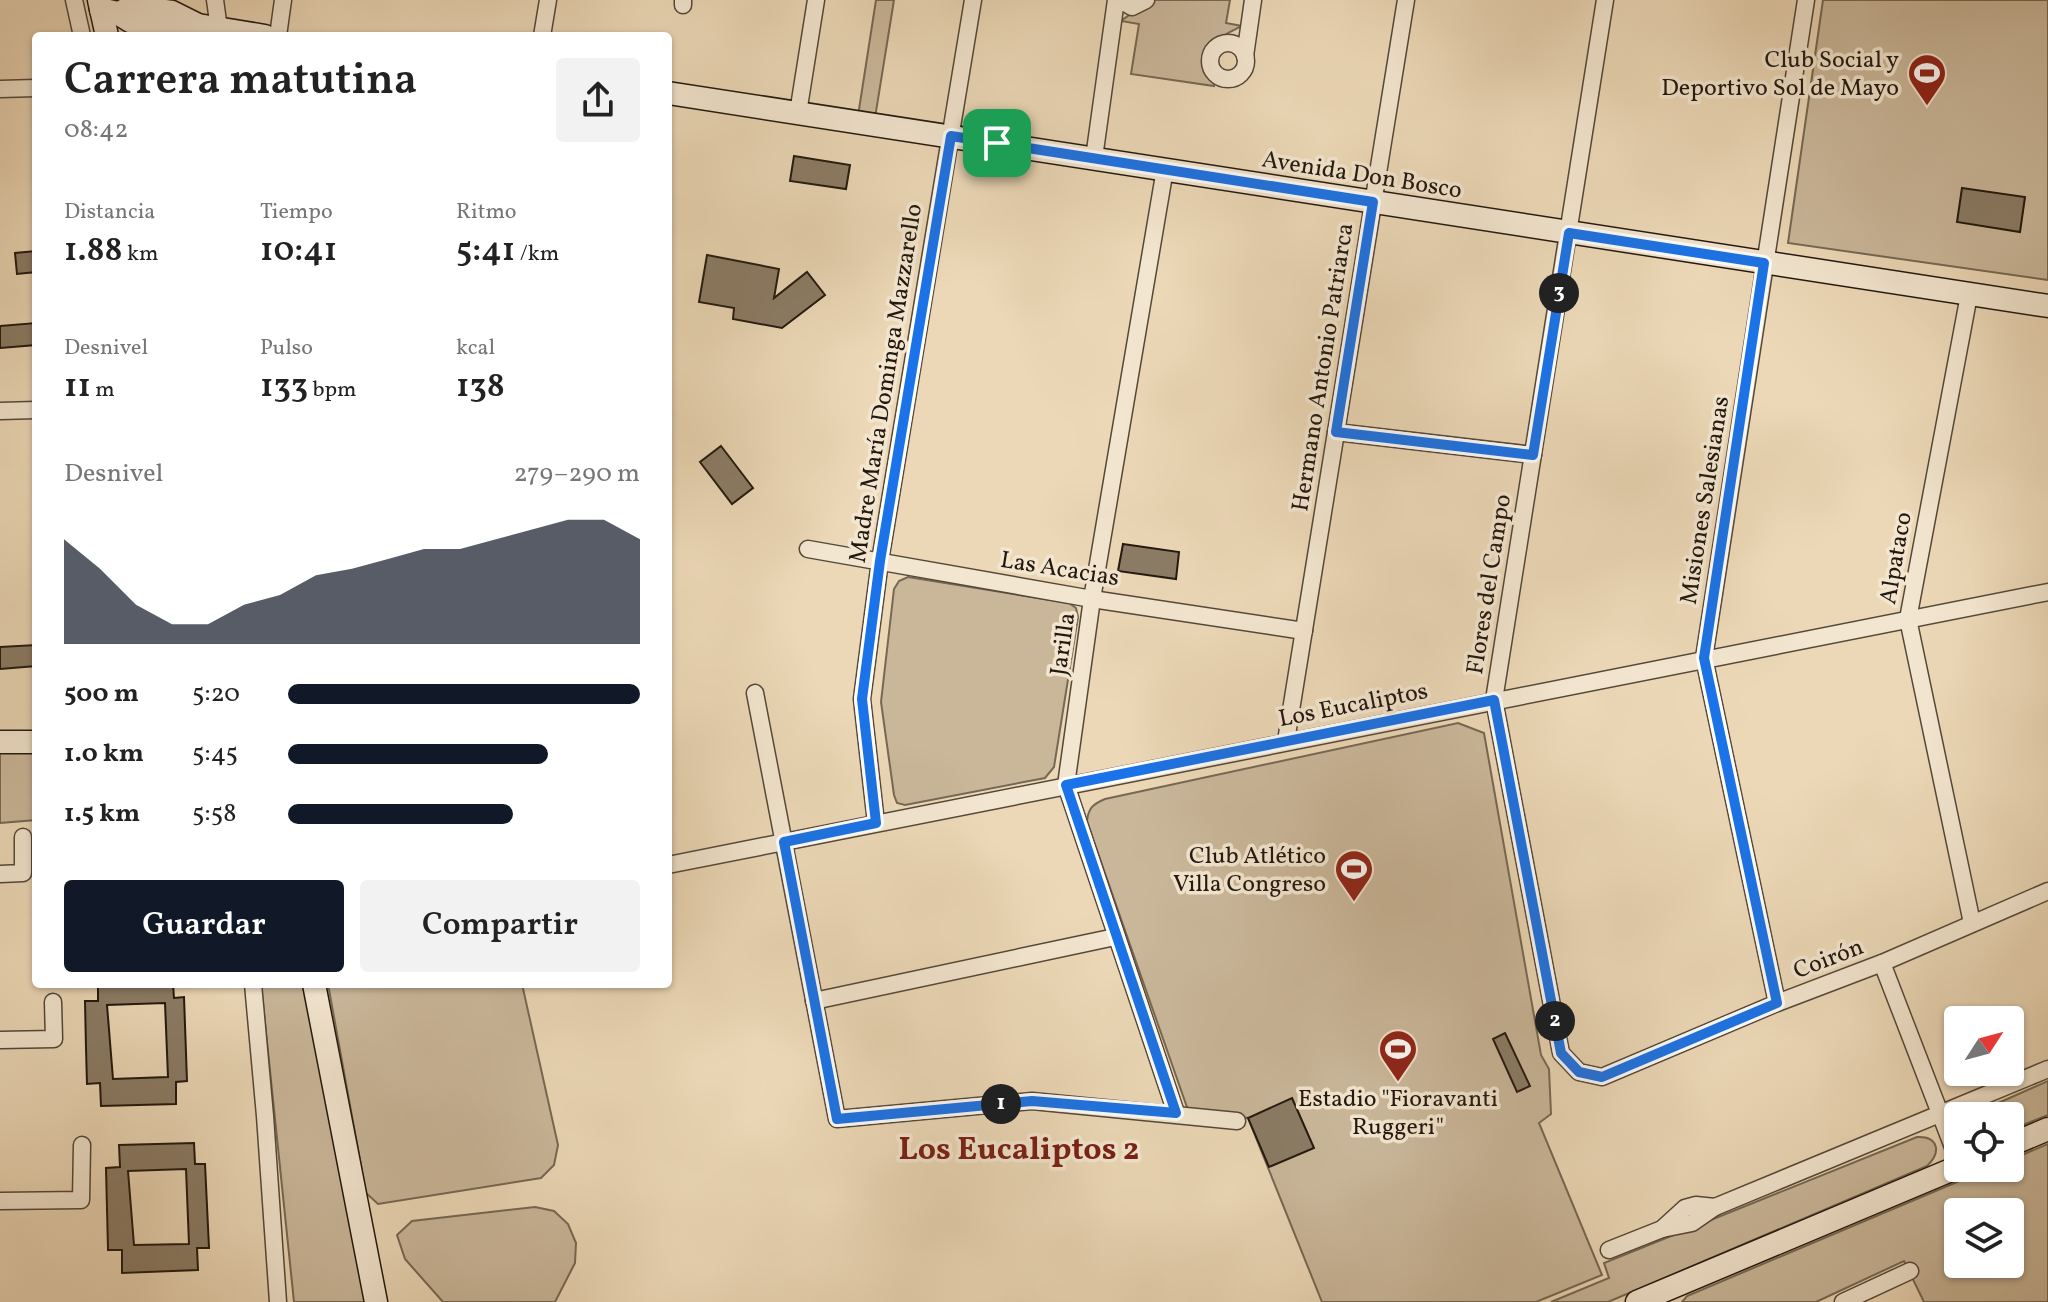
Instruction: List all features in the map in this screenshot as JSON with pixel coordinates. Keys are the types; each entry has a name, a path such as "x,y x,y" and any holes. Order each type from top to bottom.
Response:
{"main road":[{"path":"109,6 133,23 182,30 213,30"},
{"path":"107,32 109,6"},
{"path":"109,6 123,32"},
{"name":"Avenida Don Bosco","path":"672,94 2048,306"},
{"path":"0,742 32,742"},
{"path":"315,988 376,1302"},
{"path":"2024,1139 2048,1129"},
{"path":"1649,1300 1944,1173"}],"street":[{"path":"74,0 81,32"},
{"path":"213,30 215,0"},
{"path":"279,32 283,0"},
{"path":"543,32 548,0"},
{"path":"798,113 816,0"},
{"name":"Madre María Dominga Mazzarello","path":"876,823 862,699 880,561 973,0"},
{"path":"1094,158 1118,0 1132,7 1146,0"},
{"path":"1245,56 1253,0"},
{"name":"Hermano Antonio Patriarca","path":"1286,741 1406,0"},
{"name":"Flores del Campo","path":"1579,1072 1561,1053 1494,700 1605,0"},
{"name":"Misiones Salesianas","path":"1777,1003 1704,658 1806,0"},
{"path":"0,89 32,88"},
{"name":"Jarilla","path":"1165,169 1092,599 1066,785 1176,1113"},
{"name":"Alpataco","path":"1969,295 1908,619 1972,923"},
{"path":"0,411 32,410"},
{"path":"1336,432 1533,455"},
{"name":"Las Acacias","path":"808,549 1092,599 1304,631"},
{"name":"Los Eucaliptos","path":"672,864 2048,592"},
{"path":"755,693 837,1119 1032,1101 1237,1121"},
{"path":"0,874 23,873 23,837"},
{"name":"Coirón","path":"1579,1072 1602,1077 1777,1003 1882,963 2048,891"},
{"path":"814,1001 1115,937"},
{"path":"1882,963 1944,1123"},
{"path":"253,988 278,1302"},
{"path":"0,1040 54,1039 53,1002"},
{"path":"1609,1250 1662,1229 1685,1208 1696,1205 1715,1207 2048,1069"},
{"path":"0,1201 81,1200 82,1145"},
{"path":"1843,1302 1910,1271"}],"shaded area":[{"path":"876,0 894,0 875,118 858,116"},
{"path":"1150,0 1230,0 1226,23 1242,26 1216,41 1208,51 1205,66 1215,80 1214,86 1131,74 1139,24 1121,21"},
{"name":"Club Social y Deportivo Sol de Mayo","path":"1823,0 2048,0 2048,280 1788,243"},
{"path":"908,577 1069,603 1076,608 1078,617 1054,767 1045,778 905,805 897,803 881,702 894,589 899,581"},
{"name":"Club Atlético Villa Congreso","path":"1458,723 1484,733 1541,1055 1549,1069 1551,1114 1539,1123 1602,1275 1536,1302 1322,1302 1248,1118 1188,1110 1087,822 1088,817 1092,807 1105,799"},
{"path":"0,747 32,747 32,820 0,823"},
{"path":"261,988 304,988 365,1302 294,1302"},
{"path":"329,988 523,988 558,1145 554,1165 541,1178 378,1204 366,1193"},
{"path":"2048,1081 2048,1115 2024,1124 2024,1102 2001,1102"},
{"path":"1917,1137 1930,1139 1936,1146 1935,1155 1927,1166 1608,1302 1551,1302 1609,1278 1604,1263"},
{"path":"2048,1144 2048,1302 1924,1302 1904,1261 1816,1302 1682,1302 1687,1296 1957,1182 2024,1182 2024,1154"},
{"path":"535,1207 554,1211 568,1224 576,1243 575,1263 555,1302 443,1302 405,1259 397,1235 412,1221"}],"building":[{"path":"794,156 850,165 846,189 790,181"},
{"path":"1962,188 2025,197 2020,232 1957,222"},
{"path":"32,251 32,272 17,274 15,253"},
{"path":"707,255 779,269 774,298 807,272 825,295 782,328 733,319 734,308 699,302"},
{"path":"32,323 32,345 0,348 0,326"},
{"path":"721,446 753,488 732,504 700,462"},
{"path":"1123,544 1179,552 1176,579 1118,571"},
{"path":"32,645 32,666 0,669 0,647"},
{"path":"98,988 173,988 174,998 184,997 187,1081 176,1082 176,1104 101,1106 100,1083 87,1084 85,1001 98,1001","holes":["165,1003 168,1077 113,1079 107,1005"]},
{"path":"1505,1033 1530,1086 1517,1092 1493,1039"},
{"path":"1292,1098 1314,1148 1269,1167 1248,1118"},
{"path":"194,1143 195,1164 205,1164 209,1248 197,1248 198,1270 122,1273 122,1250 108,1250 106,1168 120,1167 119,1145","holes":["186,1169 189,1244 134,1245 128,1171"]}],"place":[{"name":"Club Social y Deportivo Sol de Mayo","path":"1927,107"},
{"name":"Club Atlético Villa Congreso","path":"1354,903"},
{"name":"Estadio \"Fioravanti Ruggeri\"","path":"1398,1083"}],"district":[{"name":"Los Eucaliptos 2","path":"1019,1148"}],"route":[{"path":"951,136 997,143 1373,202 1336,432 1533,455 1569,233 1764,263 1704,658 1777,1003 1602,1077 1579,1072 1561,1053 1494,700 1066,785 1176,1113 1032,1101 837,1119 784,842 876,823 862,699 880,561 951,136"}]}
